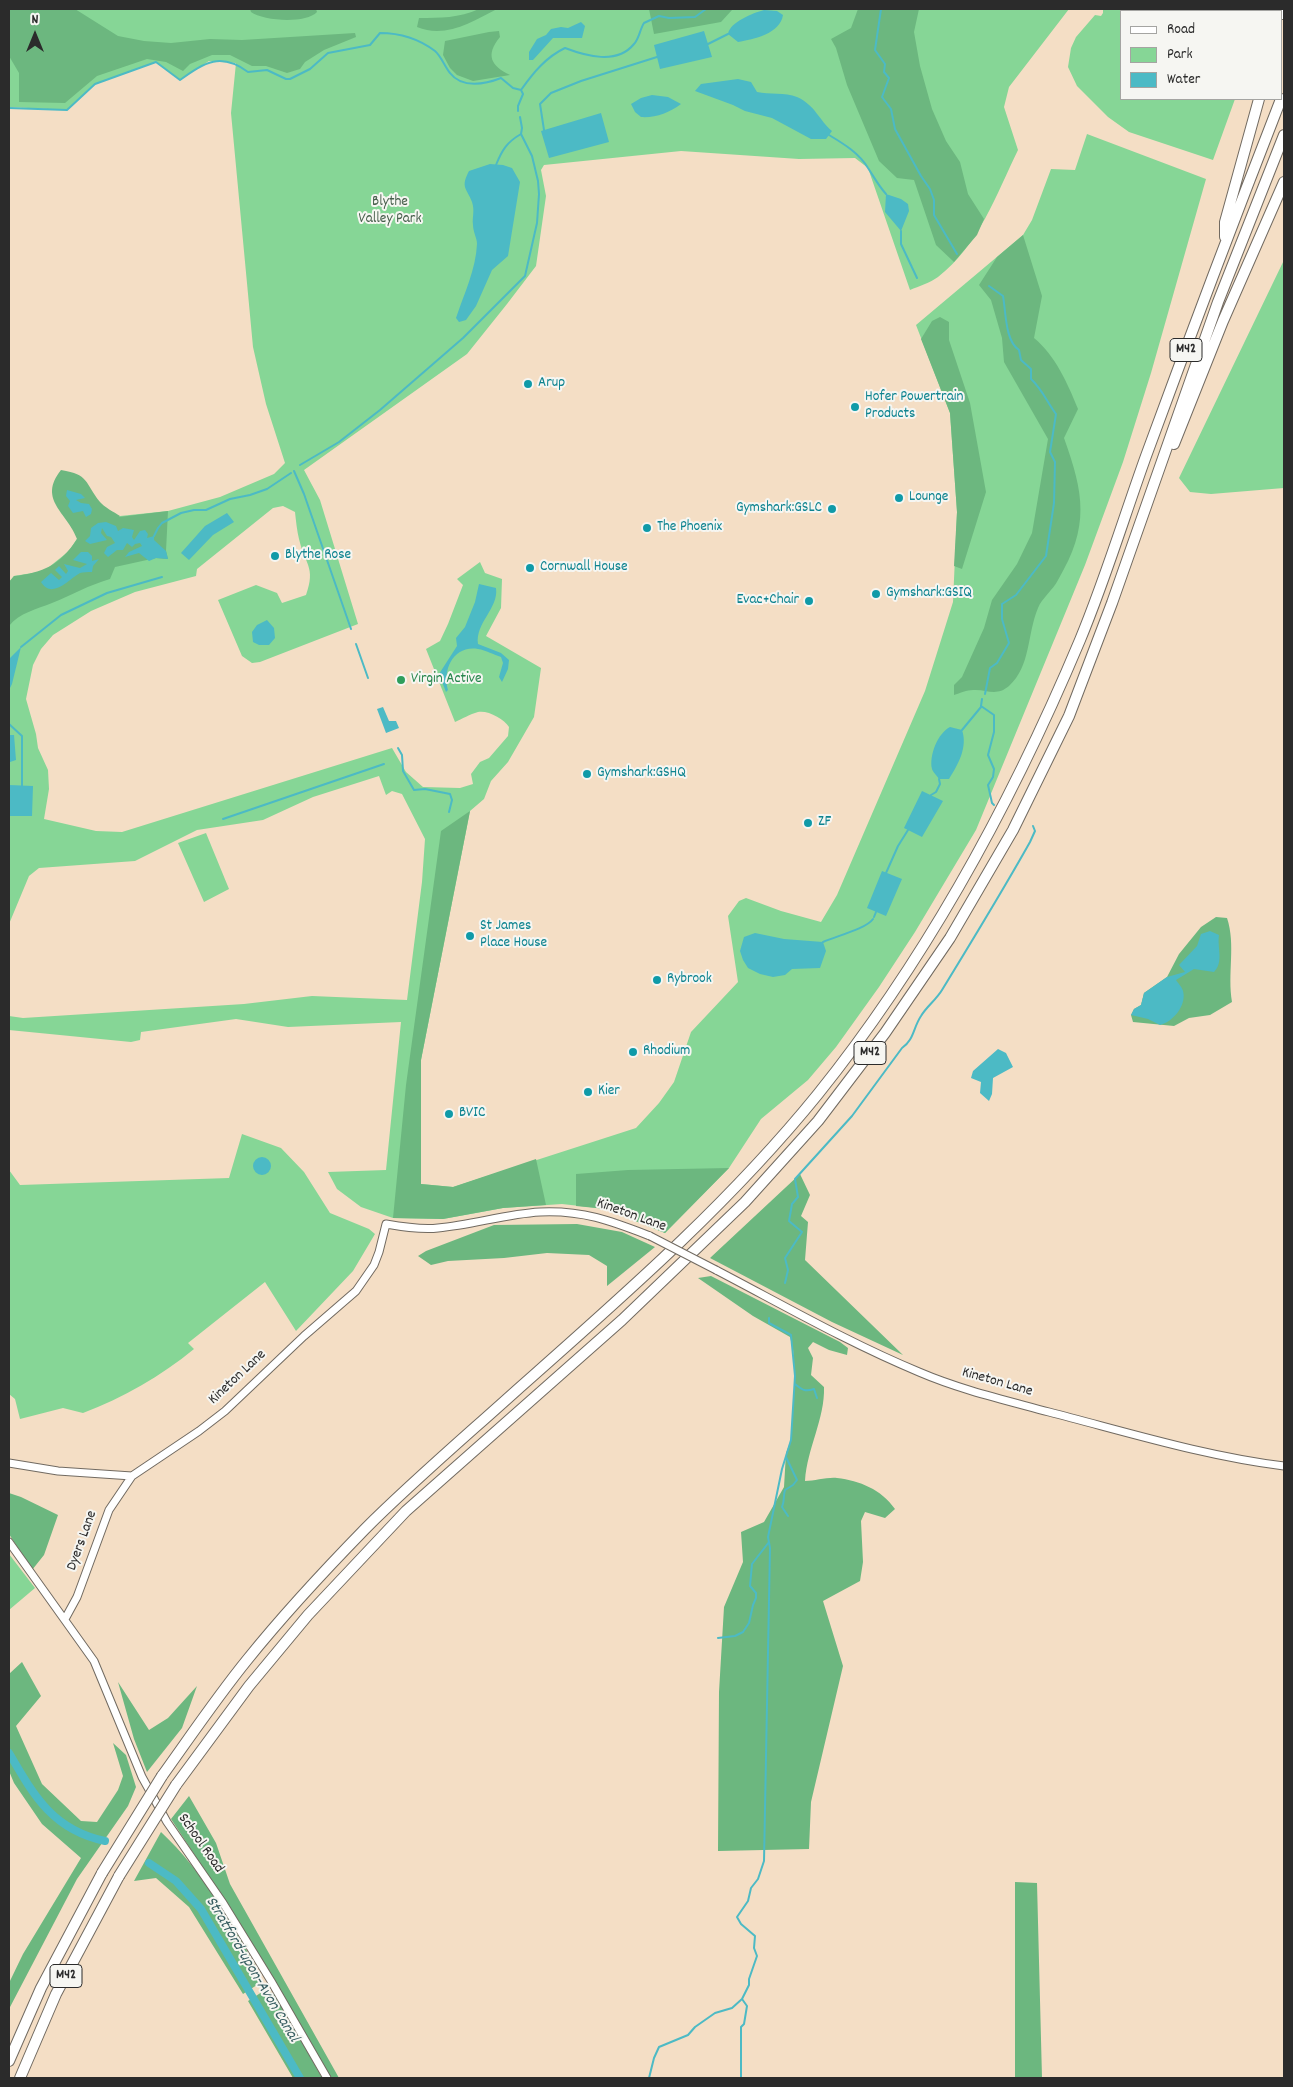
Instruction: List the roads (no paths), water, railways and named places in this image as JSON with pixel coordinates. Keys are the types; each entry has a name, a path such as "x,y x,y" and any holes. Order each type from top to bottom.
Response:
{"highway":[{"path":"1225,245 1225,222 1259,100"},
{"name":"M42","path":"9,2060 41,1988 102,1873 162,1776 248,1659 306,1592 366,1528 452,1448 662,1260 746,1174 815,1097 861,1037 917,955 979,853 1047,717 1082,634 1280,100"},
{"name":"M42","path":"20,2078 56,1994 119,1876 176,1785 249,1686 308,1615 406,1511 622,1320 745,1202 818,1121 885,1033 950,938 1018,821 1069,716 1146,508 1218,302 1284,135"},
{"path":"1146,508 1187,417 1223,321 1284,182"}],"street":[{"name":"Kineton Lane","path":"132,1476 199,1431 224,1411 304,1336 356,1291 374,1265 386,1224 421,1229 518,1214 564,1213 584,1214 602,1218 650,1236 865,1348 919,1373 970,1392 1144,1438 1238,1460 1284,1466"},
{"path":"9,1463 58,1471 132,1476"},
{"name":"Dyers Lane","path":"65,1619 77,1597 109,1510 132,1476"},
{"name":"School Road","path":"9,1542 94,1661 135,1763 159,1807 252,1950 327,2078"}],"water":[{"path":"764,10 777,11 783,15 777,27 772,31 738,42 728,34 737,22"},
{"path":"581,22 585,26 582,38 553,38 533,60 529,60 529,52 537,39 546,35 551,29 568,28"},
{"path":"704,31 712,57 660,69 654,45"},
{"path":"738,79 751,82 757,92 787,95 803,100 813,108 832,131 826,139 811,139 772,118 745,111 695,91 701,84"},
{"path":"652,95 668,97 681,104 662,114 641,117 635,112 631,104 641,98"},
{"path":"601,113 609,142 549,158 541,131"},
{"path":"490,164 512,168 520,182 508,256 492,270 476,306 466,320 459,322 456,318 472,272 477,244 473,228 473,205 465,188 465,181 469,171"},
{"path":"886,194 901,199 908,204 909,211 901,231 885,212"},
{"path":"67,490 81,494 85,498 76,500 89,504 92,509 91,514 86,517 83,511 73,513 68,506 70,501 66,496"},
{"path":"227,513 234,522 213,535 189,560 181,553 205,526"},
{"path":"106,522 116,526 118,531 123,528 134,530 132,537 134,540 140,531 145,530 148,534 147,538 154,536 154,540 166,551 168,559 156,558 149,561 139,553 125,557 129,552 142,546 140,543 132,547 127,543 123,550 117,550 108,557 104,553 107,547 115,543 102,528 101,533 107,540 90,544 85,541 90,536 91,528 98,523"},
{"path":"81,552 88,552 92,556 92,561 99,559 93,566 92,572 80,573 55,589 45,587 41,582 51,573 59,580 62,577 55,570 59,566 66,574 68,571 64,564 80,568 87,564 73,560"},
{"path":"479,584 496,588 496,595 480,629 478,644 501,653 509,660 508,669 502,682 499,677 503,663 501,657 478,649 462,651 456,655 449,667 447,674 448,690 446,692 439,674 457,646 456,638 465,627 475,602"},
{"path":"267,620 274,628 275,638 269,645 259,645 253,642 252,632 257,625"},
{"path":"21,647 12,684 9,690 9,659"},
{"path":"383,707 389,721 396,721 399,728 386,733 377,709"},
{"path":"950,727 962,730 964,736 963,749 959,762 949,779 939,779 932,769 933,751 938,739"},
{"path":"9,735 14,735 16,760 10,762"},
{"path":"9,785 33,786 32,816 9,816"},
{"path":"922,791 943,801 922,837 904,828"},
{"path":"882,871 902,879 886,916 867,908"},
{"path":"1210,931 1219,935 1219,964 1214,972 1194,969 1176,980 1184,996 1181,1007 1174,1017 1160,1025 1148,1019 1131,1015 1134,1009 1141,1005 1144,993 1167,977 1185,972 1179,965 1197,946 1201,934"},
{"path":"755,933 784,939 823,942 826,951 820,968 792,969 785,975 773,977 760,974 748,968 740,951 744,937"},
{"path":"998,1049 1006,1053 1013,1067 993,1078 992,1094 989,1101 980,1093 981,1082 971,1078 973,1071"},
{"path":"262,1157 268,1160 271,1166 268,1172 262,1175 256,1172 253,1166 256,1160"}],"waterway":[{"path":"9,108 67,110 95,84 156,62 180,80 205,64 221,61 230,62 248,72 267,70 290,79 310,69 328,53 370,45 380,33 395,34 429,47 437,53 450,73 461,81 474,84 501,78 513,88 521,90 540,66 565,48 592,56 610,57 619,55 627,51 636,42 644,23 659,16 669,18 695,17 706,9"},
{"path":"881,9 875,50 885,64 884,72 889,78 882,97 891,109 895,129 930,189 934,200 934,215 957,254"},
{"path":"708,44 728,34"},
{"path":"544,130 540,104 551,93 581,81 657,57"},
{"path":"518,111 523,94 521,90"},
{"path":"496,165 506,147 521,134 520,117"},
{"path":"300,465 339,442 380,410 463,338 525,276 537,223 539,194 532,156 521,134"},
{"path":"829,135 856,153 886,194"},
{"path":"901,231 901,244 917,278"},
{"path":"985,694 990,668 997,663 1009,643 1002,619 1002,604 1016,595 1046,556 1054,503 1055,462 1050,452 1056,414 1031,379 1031,369 1021,360 1019,350 1011,340 1003,296 989,286"},
{"path":"294,471 304,494 351,629"},
{"path":"154,536 162,523 181,513 206,510 230,499 267,489 291,473"},
{"path":"21,647 61,615 107,593 162,577"},
{"path":"356,644 368,678"},
{"path":"982,699 981,706 994,715 994,732 988,755 994,769 993,777 988,785 994,805"},
{"path":"962,730 981,707"},
{"path":"9,724 22,736 22,786"},
{"path":"398,748 402,755 403,771 414,790 425,789 450,794 452,800 449,812"},
{"path":"223,819 384,764"},
{"path":"931,795 936,792 940,784 939,779"},
{"path":"785,1283 788,1270 785,1258 802,1232 789,1221 792,1204 798,1197 795,1179 852,1116 909,1041 918,1020 942,990 1030,842 1035,831 1033,826"},
{"path":"886,873 898,846 908,830"},
{"path":"874,917 876,912"},
{"path":"823,942 858,929 873,919"},
{"path":"649,2078 659,2047 688,2035 695,2027 715,2013 732,2008 742,1999 749,1985 749,1979 757,1956 754,1948 755,1936 741,1924 737,1917 748,1901 751,1888 758,1879 764,1861 770,1548 768,1537 782,1469 791,1440 795,1376 791,1335 769,1323 769,1318"},
{"path":"795,1384 804,1390 814,1389 817,1398"},
{"path":"786,1457 797,1480 784,1492 782,1507 788,1516"},
{"path":"718,1638 735,1636 743,1632 749,1623 756,1598 756,1593 750,1586 752,1564 769,1542"},
{"name":"Stratford-upon-Avon Canal","path":"9,1753 37,1797 58,1820 87,1836 105,1841"},
{"name":"Stratford-upon-Avon Canal","path":"149,1863 176,1881 201,1909 300,2078"},
{"path":"741,2078 741,2027 744,2024 747,2006 742,1999"}],"place":[{"name":"Arup","path":"528,384"},
{"name":"Hofer Powertrain Products","path":"855,407"},
{"name":"Lounge","path":"899,498"},
{"name":"Gymshark:GSLC","path":"832,509"},
{"name":"The Phoenix","path":"647,528"},
{"name":"Blythe Rose","path":"275,556"},
{"name":"Cornwall House","path":"530,568"},
{"name":"Gymshark:GSIQ","path":"876,594"},
{"name":"Evac+Chair","path":"809,601"},
{"name":"Virgin Active","path":"401,680"},
{"name":"Gymshark:GSHQ","path":"587,774"},
{"name":"ZF","path":"808,823"},
{"name":"St James Place House","path":"470,936"},
{"name":"Rybrook","path":"657,980"},
{"name":"Rhodium","path":"633,1052"},
{"name":"Kier","path":"588,1092"},
{"name":"BVIC","path":"449,1114"}],"park label":[{"name":"Blythe Valley Park","path":"390,212"}]}
